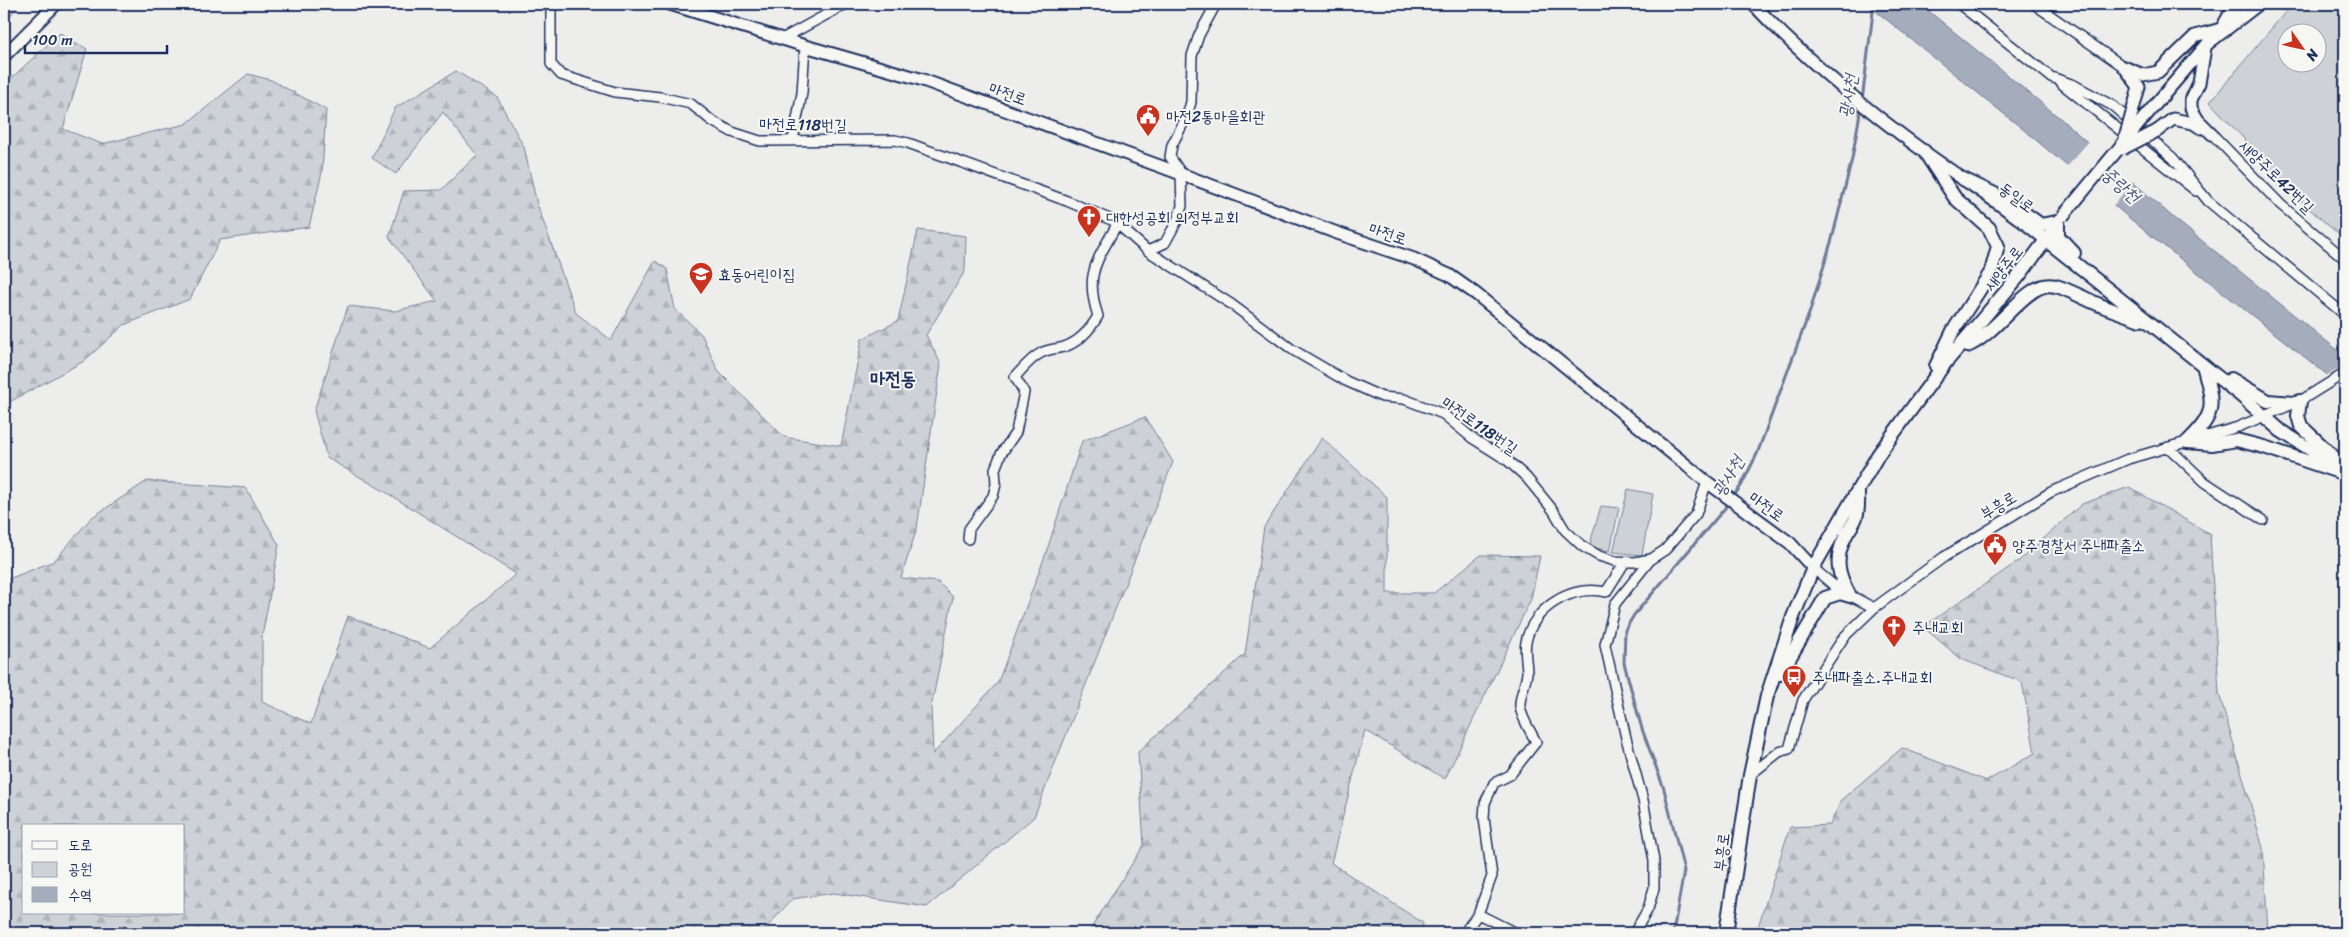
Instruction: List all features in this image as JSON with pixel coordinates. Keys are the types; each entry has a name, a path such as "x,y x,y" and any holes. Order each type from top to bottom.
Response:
{"main road":[{"path":"2222,28 2236,4"},
{"path":"2207,45 2258,4"},
{"path":"1923,392 1953,331 1991,272 1998,246 1989,228 1955,198 1924,151"},
{"path":"1963,179 2005,199 2041,225 2061,219 2058,236 2118,297"},
{"name":"새양주로","path":"1813,568 1878,455 1923,392 2019,276 2046,240"},
{"name":"동일로","path":"2046,240 2148,323 2240,394 2262,416"},
{"path":"1960,347 1970,345 2004,318 2024,297 2046,285 2059,285 2094,302 2148,323"},
{"path":"2198,362 2268,401 2297,402 2301,426 2345,471"},
{"path":"2187,442 2200,430 2211,412 2210,396 2198,362"},
{"path":"2262,416 2281,431 2345,471"},
{"path":"2187,442 2212,444 2236,440 2345,471"},
{"path":"1850,596 1837,568 1844,539 1857,515 1858,492"},
{"name":"부흥로","path":"1726,933 1750,775 1767,696 1793,617 1813,568"},
{"path":"1767,696 1825,598 1840,593 1850,596"}],"street":[{"path":"4,56 56,4"},
{"name":"마전로118번길","path":"551,4 551,64 560,75 615,92 660,97 691,104 712,121 732,132 760,141 895,140 908,143 1067,200 1117,224 1148,251 1231,304 1293,350 1346,381 1382,398 1404,399 1444,414 1472,438 1507,460 1526,477 1553,510 1565,530 1582,546 1599,556 1625,562 1651,559"},
{"name":"마전로","path":"670,4 920,79 1180,173 1337,233 1414,259 1449,275 1476,294 1711,485 1790,543 1813,568 1850,596 1874,608"},
{"path":"782,39 846,4"},
{"path":"1148,251 1165,243 1177,221 1182,206 1180,173 1170,157 1172,145 1187,116 1190,102 1192,56 1199,35 1216,4"},
{"name":"동일로","path":"1753,4 1787,39 1834,81 1924,151 2046,240"},
{"path":"1959,4 2051,77 2074,86 2113,106 2173,158 2208,200"},
{"path":"2034,4 2124,67 2143,75 2158,72 2195,36 2222,28"},
{"name":"새양주로","path":"2046,240 2143,119 2242,4"},
{"path":"2207,45 2199,83 2191,108 2198,120 2212,134"},
{"path":"793,140 802,93 806,46"},
{"path":"2120,147 2139,87 2124,67"},
{"path":"2056,79 2208,200 2345,315"},
{"path":"2120,147 2157,131 2173,119 2193,123 2212,134"},
{"name":"새양주로42번길","path":"2212,134 2282,205 2345,259"},
{"path":"968,539 969,530 993,496 998,460 1016,432 1024,392 1015,377 1033,358 1042,352 1074,342 1093,324 1098,316 1090,289 1091,277 1117,224"},
{"name":"부흥로","path":"1750,775 1779,752 1789,749 1803,700 1844,637 1874,608 1944,557 2051,492 2128,459 2220,433 2297,402 2345,373"},
{"path":"2168,447 2205,482 2263,520"},
{"path":"1634,933 1648,909 1654,888 1654,861 1643,800 1626,738 1605,645 1615,604 1651,559 1665,550 1692,520 1711,485"},
{"path":"1464,933 1478,914 1492,876 1485,826 1485,803 1494,783 1510,775 1536,742 1520,706 1527,674 1526,642 1531,630 1538,617 1574,591 1592,589 1606,592 1625,562"},
{"path":"1478,914 1516,933"}],"green space":[{"path":"4,4 20,4 4,23"},
{"path":"2292,4 2345,4 2345,240 2305,205 2210,102 2276,23 2276,72 2326,72 2326,22 2277,22"},
{"path":"60,33 87,49 63,129 102,144 186,124 248,74 271,80 326,110 322,172 309,227 220,240 190,299 124,325 84,361 4,405 4,85"},
{"path":"456,71 497,97 524,147 537,204 576,313 611,340 655,261 667,269 675,309 702,335 718,371 784,437 841,446 862,339 898,321 918,230 966,236 965,271 926,335 941,364 917,528 901,578 938,582 953,597 931,708 933,754 998,682 1046,553 1082,441 1145,417 1173,462 1034,817 927,907 834,893 792,899 762,933 4,933 4,617 6,580 54,561 91,518 147,481 246,488 279,545 262,637 262,702 311,724 348,616 430,648 516,574 384,491 327,458 314,411 348,306 395,311 437,301 389,237 404,191 441,190 477,155 443,112 396,174 372,158 395,108"},
{"path":"1322,438 1387,497 1387,593 1434,593 1481,555 1540,556 1531,599 1445,779 1365,730 1331,863 1423,923 1422,933 1088,933 1144,845 1138,752 1245,654 1264,527"},
{"path":"2129,487 2210,534 2219,693 2263,848 2268,933 1756,933 1790,827 1830,825 1841,800 1902,748 1987,781 2035,753 2022,682 1961,659 1923,627 2020,560 2082,504"},
{"path":"1628,489 1653,494 1642,555 1613,552"},
{"path":"1601,506 1619,508 1610,551 1589,547"}],"water":[{"name":"중랑천","path":"1867,4 1920,4 2061,119 2175,219 2345,356 2345,389 2140,227 2019,126"}],"pier":[{"path":"2089,141 2134,180 2112,207 2066,168"},
{"path":"2345,365 2345,383 2338,387 2325,376"}],"waterway":[{"name":"광사천","path":"1862,101 1874,4"},
{"name":"광사천","path":"1673,933 1684,871 1664,789 1642,729 1624,663 1625,630 1634,615 1725,508 1741,486 1757,454 1810,311 1832,239 1852,159 1861,107"}],"place":[{"name":"마전2통마을회관","path":"1148,137"},
{"name":"대한성공회 의정부교회","path":"1089,238"},
{"name":"효동어린이집","path":"701,295"},
{"name":"양주경찰서 주내파출소","path":"1995,566"},
{"name":"주내교회","path":"1894,648"},
{"name":"주내파출소.주내교회","path":"1794,698"}],"district":[{"name":"마전동","path":"893,378"}]}
